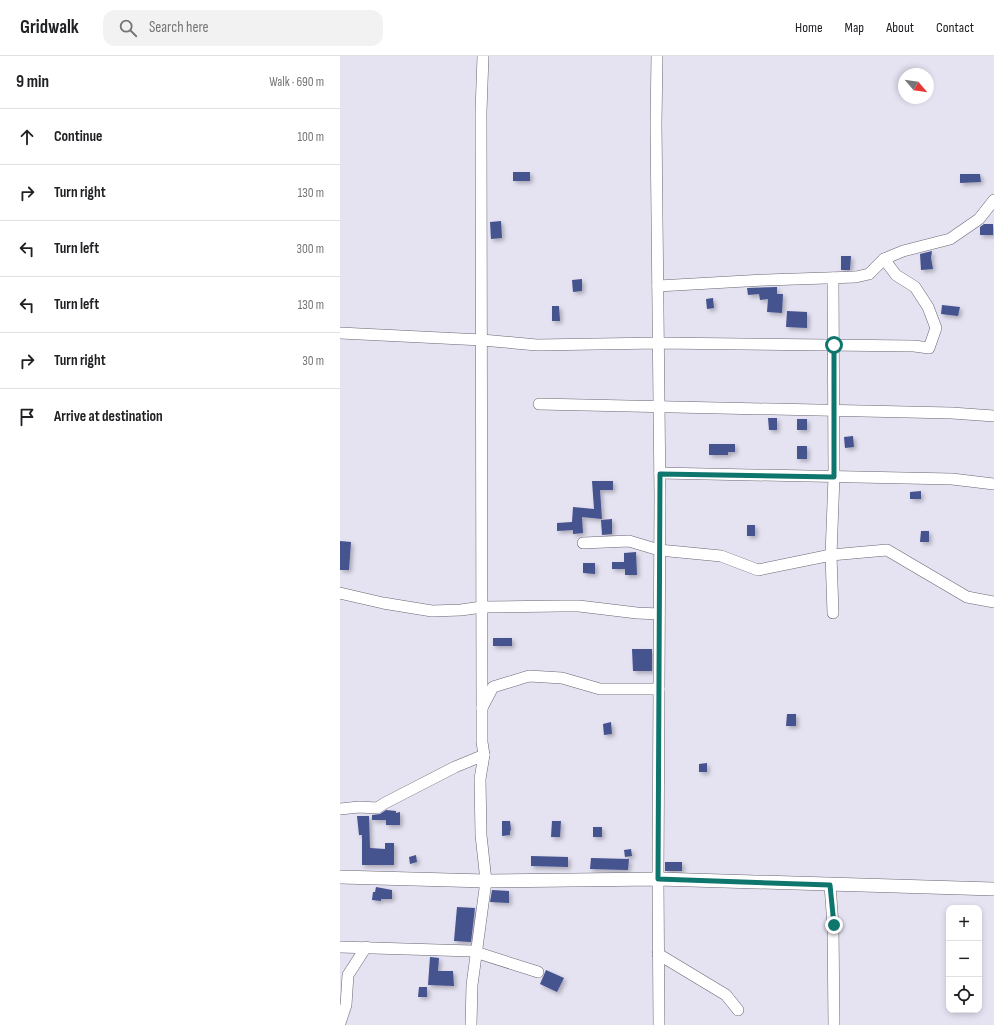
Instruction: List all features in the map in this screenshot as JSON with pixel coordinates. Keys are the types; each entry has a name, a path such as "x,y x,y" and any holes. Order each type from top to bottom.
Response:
{"street":[{"path":"471,1025 472,986 486,881 481,835 480,779 484,755 482,742 482,56"},
{"path":"657,56 656,124 660,474 658,879 659,1025"},
{"path":"979,219 994,200"},
{"path":"658,286 766,280 856,278 869,274 884,259 904,251 950,239 979,219 994,212"},
{"path":"340,332 482,340 537,345 834,345 914,346 929,348 936,328 928,307 915,287 896,275 884,259"},
{"path":"833,278 834,477 831,555 833,613"},
{"path":"539,404 952,413 994,416"},
{"path":"660,474 952,479 994,484"},
{"path":"583,543 629,541 659,550 721,556 758,570 831,555 887,550 967,597 994,602"},
{"path":"340,593 383,603 432,611 461,610 482,607 579,606 659,614"},
{"path":"482,708 493,687 529,676 562,678 600,689 659,689"},
{"path":"340,809 359,807 377,808 456,767 484,755"},
{"path":"340,877 486,881 658,879 994,889"},
{"path":"830,885 834,925 834,1025"},
{"path":"340,946 476,952 538,972"},
{"path":"340,1023 346,1005 348,975 366,947"},
{"path":"658,954 726,995 738,1010"}],"building":[{"path":"513,172 530,172 530,181 513,181"},
{"path":"960,174 980,174 981,182 960,183"},
{"path":"501,221 502,238 491,239 490,222"},
{"path":"984,224 993,224 993,235 980,235 980,227"},
{"path":"932,251 931,258 933,269 921,270 920,254"},
{"path":"841,256 851,256 850,270 841,270"},
{"path":"582,279 582,291 573,292 572,280"},
{"path":"777,287 777,294 783,294 782,313 767,312 768,299 760,300 759,294 748,295 747,288"},
{"path":"713,298 714,308 707,309 706,299"},
{"path":"942,305 960,307 958,316 941,314"},
{"path":"552,306 559,306 560,321 552,321"},
{"path":"787,311 807,312 807,328 786,327"},
{"path":"768,418 777,418 777,430 769,430"},
{"path":"797,419 807,419 807,430 797,430"},
{"path":"853,436 854,447 845,448 844,437"},
{"path":"709,444 735,444 735,452 728,452 728,455 709,455"},
{"path":"797,446 807,446 807,459 797,459"},
{"path":"592,481 613,481 613,490 600,490 602,519 582,517 583,533 573,534 573,530 557,531 557,523 572,522 573,507 594,509"},
{"path":"921,491 921,499 910,499 910,492"},
{"path":"612,519 612,534 602,535 601,520"},
{"path":"747,525 755,525 755,536 747,536"},
{"path":"921,531 929,531 929,542 920,542"},
{"path":"340,541 351,542 349,570 340,570"},
{"path":"636,552 637,575 625,575 625,569 612,569 612,562 624,562 624,553"},
{"path":"583,563 595,563 595,574 583,573"},
{"path":"493,638 512,638 512,646 493,646"},
{"path":"632,649 652,649 652,671 633,671"},
{"path":"787,714 796,714 796,726 786,726"},
{"path":"611,722 612,734 604,735 603,724"},
{"path":"707,763 707,772 699,772 699,764"},
{"path":"386,810 396,811 396,813 400,812 400,825 386,825 386,820 372,820 372,815 380,814"},
{"path":"357,816 369,816 370,848 385,849 385,843 394,843 394,865 362,865 362,835 359,835"},
{"path":"502,821 510,821 510,835 502,836"},
{"path":"552,821 561,821 560,837 551,837"},
{"path":"593,827 602,827 602,837 593,837"},
{"path":"631,849 632,856 625,857 624,850"},
{"path":"416,855 417,862 410,864 409,857"},
{"path":"531,856 568,857 568,867 531,866"},
{"path":"591,858 629,859 628,870 590,869"},
{"path":"665,862 682,862 682,871 665,871"},
{"path":"376,887 392,890 392,899 381,899 381,901 372,900 373,892 375,892"},
{"path":"492,890 509,891 509,903 490,902"},
{"path":"457,907 475,908 471,942 454,941"},
{"path":"430,957 439,958 438,971 453,971 454,986 428,985"},
{"path":"546,970 564,978 557,992 540,984"},
{"path":"419,987 427,987 427,997 418,997"}],"route":[{"path":"834,345 834,477 660,474 658,879 830,885 834,925"}]}
